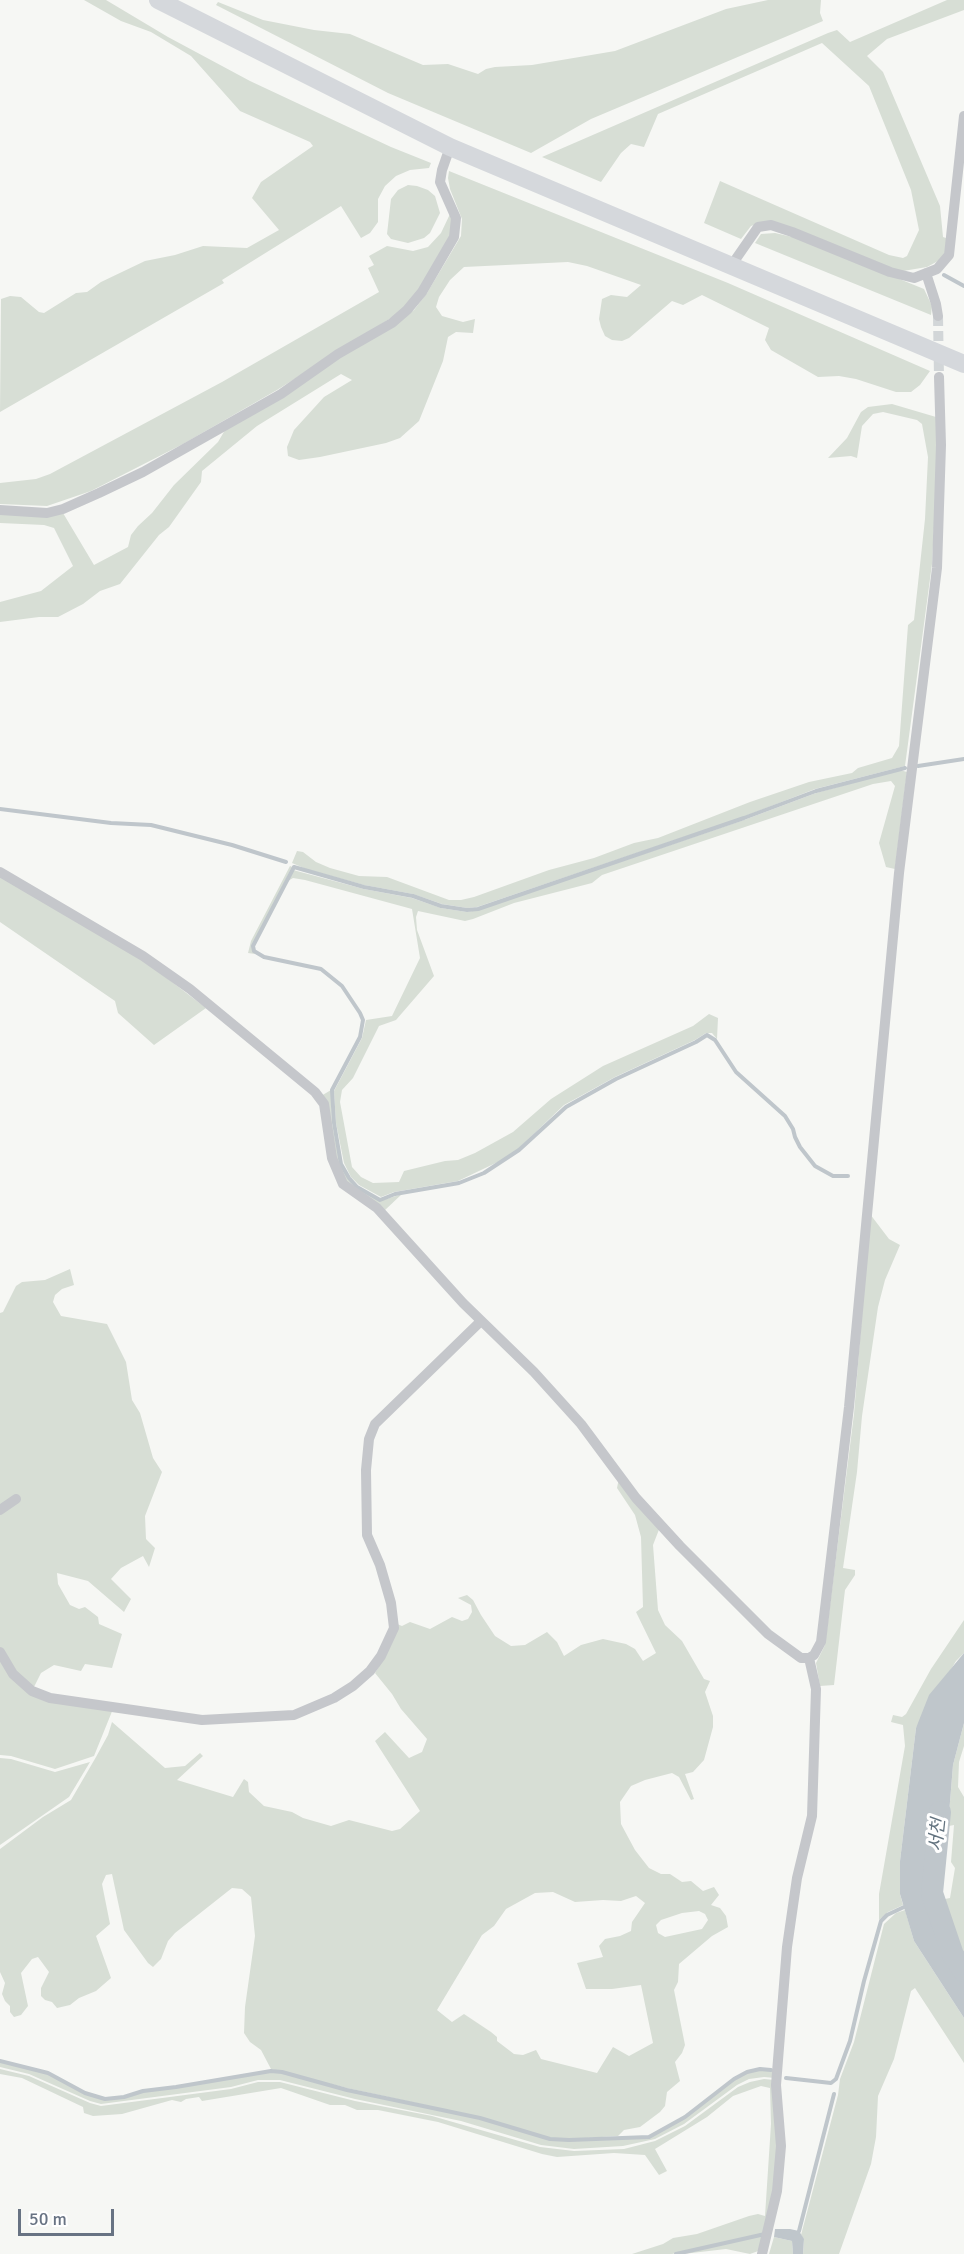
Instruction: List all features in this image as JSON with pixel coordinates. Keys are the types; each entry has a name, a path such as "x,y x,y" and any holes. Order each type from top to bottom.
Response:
{"highway":[{"path":"159,0 450,147 964,364"}],"street":[{"path":"731,266 758,227 771,225 890,272 914,278 937,269 949,255 964,116"},
{"path":"0,510 46,513 63,509 99,494 280,394 338,354 392,323 422,292 454,237 456,218 440,182 450,147"},
{"path":"926,273 938,316"},
{"path":"0,872 143,956 190,989 315,1092 324,1104 332,1158 343,1184 377,1208 481,1321 534,1372 581,1424 636,1498 680,1546 768,1634 801,1658 809,1658 814,1655 822,1642 849,1407 899,873 937,568 939,376"},
{"path":"0,1652 13,1674 32,1691 50,1698 202,1720 294,1715 334,1698 353,1686 370,1671 381,1656 394,1628 391,1603 380,1565 367,1535 366,1470 369,1439 375,1424 481,1321"},
{"path":"0,1510 16,1499"},
{"path":"762,2254 777,2191 781,2146 776,2085 787,1947 797,1878 812,1816 816,1689 809,1658"}],"shaded area":[{"path":"84,0 106,0 168,37 250,81 391,147 431,163 429,168 410,170 396,176 385,186 378,199 378,222 370,233 361,238 341,206 222,280 224,283 0,412 1,299 10,296 21,297 39,312 44,313 76,293 87,292 101,282 145,261 203,246 247,248 279,230 252,198 261,182 313,146 310,142 240,111 191,56 151,32 121,21"},
{"path":"768,0 821,0 820,13 823,21 591,119 531,153 388,93 216,5 218,2 263,20 350,34 423,65 448,64 478,74 495,67 532,65 615,51 726,9"},
{"path":"947,0 964,0 964,10 887,39 867,56 883,72 940,206 943,237 949,239 946,253 927,267 903,271 890,268 763,222 751,226 741,239 704,223 720,181 889,255 903,258 907,256 919,230 911,190 869,86 822,43 658,114 644,147 631,144 621,153 601,182 542,157 828,33 837,30 850,42"},
{"path":"449,171 728,283 930,371 920,385 911,392 896,392 839,376 818,377 771,350 765,340 769,328 702,295 683,305 672,301 629,338 622,341 612,340 605,336 599,319 602,299 611,295 627,297 641,285 587,266 568,262 464,267 450,280 439,297 436,307 442,316 463,322 475,319 473,333 456,332 448,337 443,361 419,421 400,438 320,457 299,460 288,456 287,447 294,430 324,397 352,380 341,374 257,426 202,471 201,482 169,527 159,535 120,584 100,591 83,604 58,617 0,622 0,602 41,591 73,566 54,528 44,525 0,523 0,513 63,513 94,565 128,547 131,535 138,526 152,513 174,485 218,442 225,430 414,310 427,293 461,236 462,219 450,189"},
{"path":"408,185 428,190 435,196 440,213 430,233 424,238 408,243 391,239 387,234 391,199 398,190"},
{"path":"450,214 452,233 425,281 402,311 277,390 183,444 91,491 47,506 0,504 0,483 36,479 50,474 222,382 379,292 368,268 374,265 369,256 387,246 413,251 428,247 441,233"},
{"path":"775,233 801,239 924,289 932,306 931,315 755,243 761,234"},
{"path":"892,404 936,417 936,490 932,564 905,766 815,789 743,817 477,907 467,908 442,904 413,894 364,885 292,863 297,851 303,852 316,862 330,868 359,876 387,877 449,900 461,900 634,843 658,838 809,782 852,773 858,768 892,758 899,746 908,625 914,620 925,519 928,457 922,424 917,420 883,412 873,414 862,426 857,458 851,456 828,458 847,438 861,412 868,407"},
{"path":"900,770 907,772 895,869 886,867 879,843 895,786 891,781 873,784 602,875 592,883 514,903 473,919 465,921 418,911 417,930 434,976 396,1020 379,1026 353,1078 342,1090 340,1102 352,1167 361,1177 373,1183 399,1182 404,1171 458,1160 475,1153 513,1132 551,1099 603,1066 693,1026 709,1014 718,1018 717,1039 712,1033 706,1033 615,1077 564,1105 518,1149 502,1160 458,1181 394,1192 381,1197 359,1185 351,1177 344,1163 336,1123 334,1091 362,1038 366,1020 392,1016 420,958 412,909 305,880 293,878 288,881 293,870 364,889 412,898 441,908 467,912 744,820 816,793"},
{"path":"290,866 292,867 252,946 255,954 248,953 251,941"},
{"path":"0,877 142,959 206,1008 154,1045 118,1013 115,1001 0,922"},
{"path":"331,1090 332,1123 340,1164 348,1179 356,1188 380,1201 402,1194 384,1211 346,1185 335,1159 321,1096"},
{"path":"870,1214 889,1239 900,1245 885,1280 878,1307 862,1416 857,1472 843,1568 855,1570 855,1575 845,1590 834,1685 820,1686 816,1663 825,1645 854,1414"},
{"path":"70,1269 74,1285 62,1289 55,1295 53,1302 61,1316 107,1324 126,1362 132,1400 140,1413 153,1458 162,1472 145,1516 146,1539 155,1548 149,1567 143,1556 121,1568 111,1579 131,1599 124,1612 88,1581 57,1573 58,1584 70,1605 79,1609 85,1607 98,1617 99,1624 122,1634 112,1668 85,1664 81,1671 54,1665 41,1673 33,1689 15,1673 0,1647 0,1313 3,1312 16,1286 22,1282 45,1280"},
{"path":"619,1478 660,1527 653,1545 658,1610 665,1625 682,1641 704,1679 710,1681 705,1692 713,1716 713,1727 704,1760 693,1772 685,1774 694,1799 691,1800 679,1777 672,1773 645,1780 631,1786 620,1802 621,1824 635,1850 649,1868 661,1874 670,1874 682,1882 691,1881 703,1891 714,1887 719,1895 711,1905 720,1908 726,1916 728,1927 712,1936 679,1964 678,1982 674,1990 685,2045 675,2062 680,2081 667,2092 665,2106 660,2112 640,2127 624,2130 618,2136 550,2138 480,2117 271,2069 261,2050 250,2042 244,2033 245,2007 255,1936 251,1897 242,1889 232,1888 175,1933 168,1941 161,1959 153,1967 124,1930 112,1874 106,1875 102,1884 110,1924 96,1936 111,1978 96,1991 79,1998 70,2005 57,2008 41,1996 41,1988 49,1972 38,1957 32,1959 21,1973 28,2006 21,2015 14,2017 2,1994 5,1983 0,1972 0,1849 43,1817 71,1800 108,1735 112,1722 165,1768 185,1766 200,1753 203,1756 177,1780 233,1797 244,1779 248,1782 249,1792 264,1806 292,1812 303,1818 331,1826 349,1820 392,1831 400,1829 420,1811 375,1741 385,1732 409,1758 422,1752 427,1739 401,1709 375,1673 385,1656 397,1624 402,1626 410,1622 430,1629 452,1617 462,1621 468,1619 472,1612 471,1605 458,1598 467,1595 473,1600 495,1636 511,1646 525,1645 547,1632 557,1642 564,1656 581,1645 603,1639 626,1644 635,1649 643,1661 656,1653 636,1612 643,1607 641,1537 635,1515 617,1488","holes":["553,1892 575,1902 621,1901 636,1896 645,1903 632,1922 631,1931 605,1939 599,1946 603,1957 577,1963 586,1989 612,1989 641,1985 653,2043 629,2056 613,2047 597,2073 541,2059 536,2050 523,2055 514,2054 497,2041 497,2037 491,2032 464,2014 452,2022 437,2010 482,1935 494,1926 506,1909 535,1893","699,1911 705,1914 708,1920 702,1929 665,1937 658,1933 656,1925 661,1920 682,1913"]},
{"path":"964,1620 964,1653 956,1661 916,1728 900,1861 900,1894 903,1905 888,1912 879,1920 879,1894 905,1746 903,1725 891,1722 893,1715 902,1717 906,1714 931,1669"},
{"path":"0,1660 26,1690 113,1709 94,1756 55,1769 0,1755"},
{"path":"964,1723 964,1746 959,1762 958,1787 964,1797 964,1957 938,1904 928,1876 929,1859 949,1814 953,1765","holes":["954,1825 951,1862 955,1868 950,1898 940,1900 935,1872 937,1852 949,1826"]},
{"path":"0,1758 55,1772 90,1762 69,1797 0,1845"},
{"path":"905,1910 914,1941 964,2018 964,2063 915,1988 911,1991 894,2059 878,2096 876,2137 871,2164 839,2254 803,2254 804,2240 801,2235 838,2095 840,2079 854,2042 884,1924 896,1913"},
{"path":"0,2062 48,2074 85,2094 105,2100 124,2098 143,2091 176,2088 271,2071 480,2119 550,2140 569,2141 649,2137 685,2117 734,2080 747,2073 771,2069 776,2072 775,2078 749,2079 737,2085 684,2124 655,2139 623,2146 574,2149 541,2145 461,2121 355,2099 280,2080 258,2080 231,2087 101,2104 29,2074 0,2067"},
{"path":"0,2069 29,2076 101,2106 231,2089 258,2082 280,2082 355,2101 432,2116 540,2147 574,2151 624,2149 655,2141 685,2126 738,2087 764,2079 775,2080 779,2146 775,2191 761,2250 750,2254 726,2249 683,2254 764,2235 764,2233 672,2254 632,2254 663,2244 673,2238 697,2234 749,2216 758,2214 765,2216 771,2124 770,2088 761,2086 733,2096 707,2117 655,2149 667,2171 659,2175 645,2155 614,2153 557,2157 438,2122 378,2110 357,2110 345,2105 330,2105 281,2088 202,2101 199,2097 181,2102 172,2100 122,2114 93,2116 84,2113 83,2107 22,2078 0,2074"},
{"path":"774,2237 792,2241 793,2254 769,2254"}],"water":[{"path":"964,1653 964,1723 953,1765 949,1814 929,1859 928,1876 938,1904 964,1957 964,2018 914,1941 900,1894 900,1861 916,1728 929,1695"},
{"path":"775,2229 799,2231 804,2239 803,2254 793,2254 792,2241 774,2237"}],"waterway":[{"path":"944,275 964,286"},
{"path":"918,766 964,759"},
{"path":"848,1176 833,1176 815,1166 800,1147 785,1116 736,1072 715,1040 707,1035 616,1079 566,1107 519,1150 484,1173 459,1183 395,1194 380,1200 357,1187 349,1178 341,1164 334,1123 332,1090 360,1037 363,1020 360,1013 342,986 321,969 264,957 254,951 253,946 294,867 364,887 413,896 441,906 467,910 478,909 816,791 905,768"},
{"path":"0,809 111,823 151,825 232,845 286,862"},
{"name":"서천","path":"940,1812 932,1893 953,1955 964,1971"},
{"path":"786,2078 831,2083 836,2079 850,2041 881,1921 887,1915 904,1907"},
{"path":"0,2061 48,2073 85,2093 105,2099 271,2071 282,2072 347,2090 480,2118 550,2139 569,2140 649,2137 685,2117 734,2079 747,2072 760,2069 771,2070"},
{"path":"799,2231 834,2094"},
{"path":"676,2254 765,2234"}],"tunnel":[{"path":"938,316 939,377"}]}
